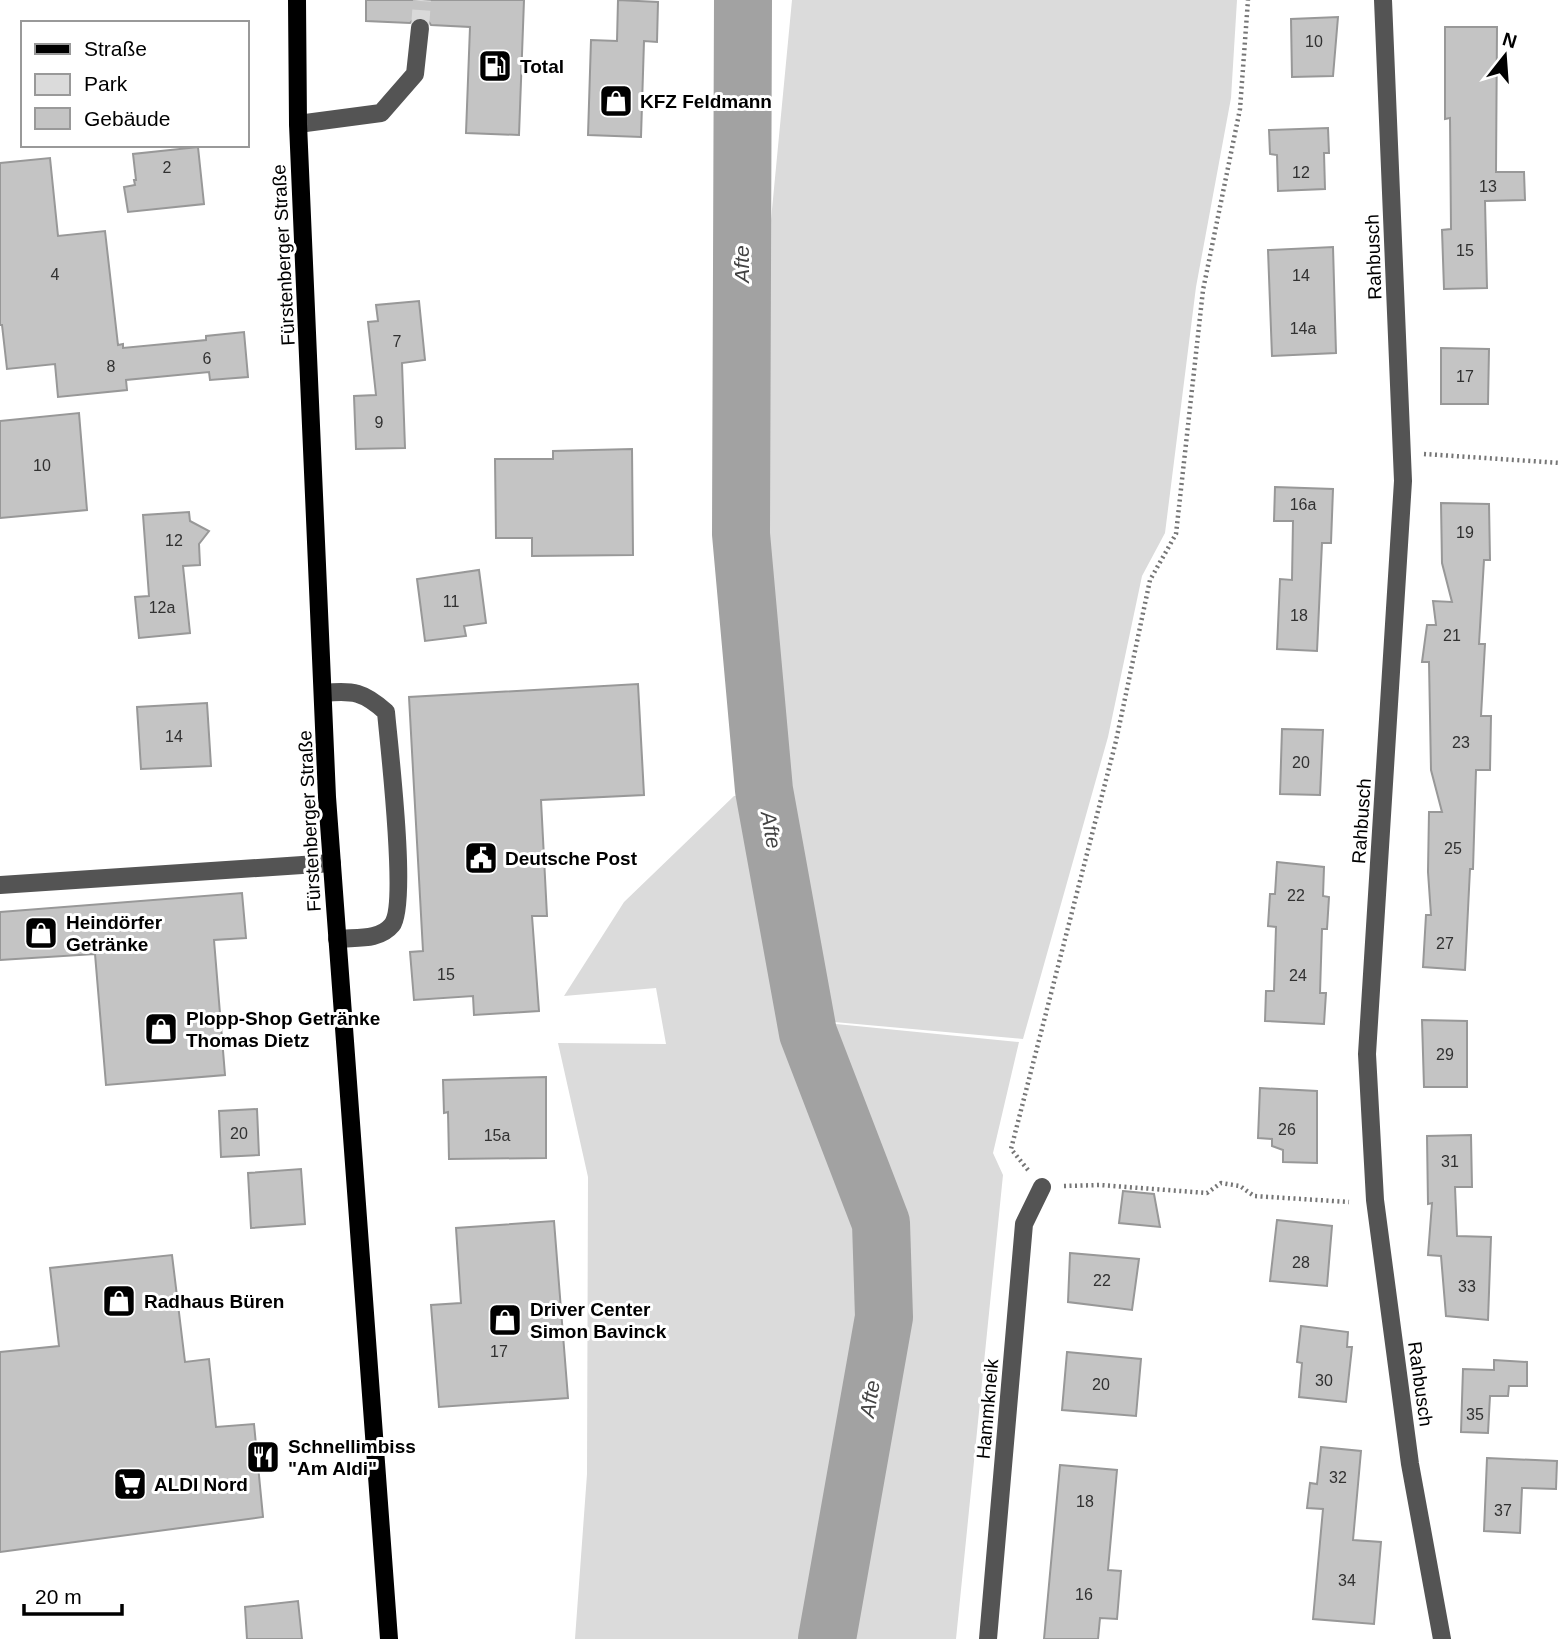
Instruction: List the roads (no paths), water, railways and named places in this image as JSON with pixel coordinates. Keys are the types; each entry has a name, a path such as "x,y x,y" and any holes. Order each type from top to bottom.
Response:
{"main road":[{"name":"Fürstenberger Straße","path":"297,0 298,124 327,797 389,1639"}],"street":[{"name":"Rahbusch","path":"1383,0 1403,481 1367,1054 1375,1200 1410,1464 1441,1639"},
{"path":"298,124 381,113 415,74 420,28"},
{"path":"324,693 347,690 371,698 386,712 400,902 394,923 381,936 337,939"},
{"path":"0,885 332,863"},
{"name":"Hammkneik","path":"988,1639 1024,1224 1042,1187"}],"waterway":[{"name":"Afte","path":"743,0 741,534 764,790 808,1033 881,1223 884,1317 827,1639"}],"tunnel":[{"path":"420,28 422,0"}],"place":[{"name":"Total","path":"495,66"},
{"name":"KFZ Feldmann","path":"616,101"},
{"name":"Deutsche Post","path":"481,858"},
{"name":"Heindörfer Getränke","path":"41,933"},
{"name":"Plopp-Shop Getränke Thomas Dietz","path":"161,1029"},
{"name":"Radhaus Büren","path":"119,1301"},
{"name":"Driver Center Simon Bavinck","path":"505,1320"},
{"name":"Schnellimbiss \"Am Aldi\"","path":"263,1457"},
{"name":"ALDI Nord","path":"130,1484"}]}
